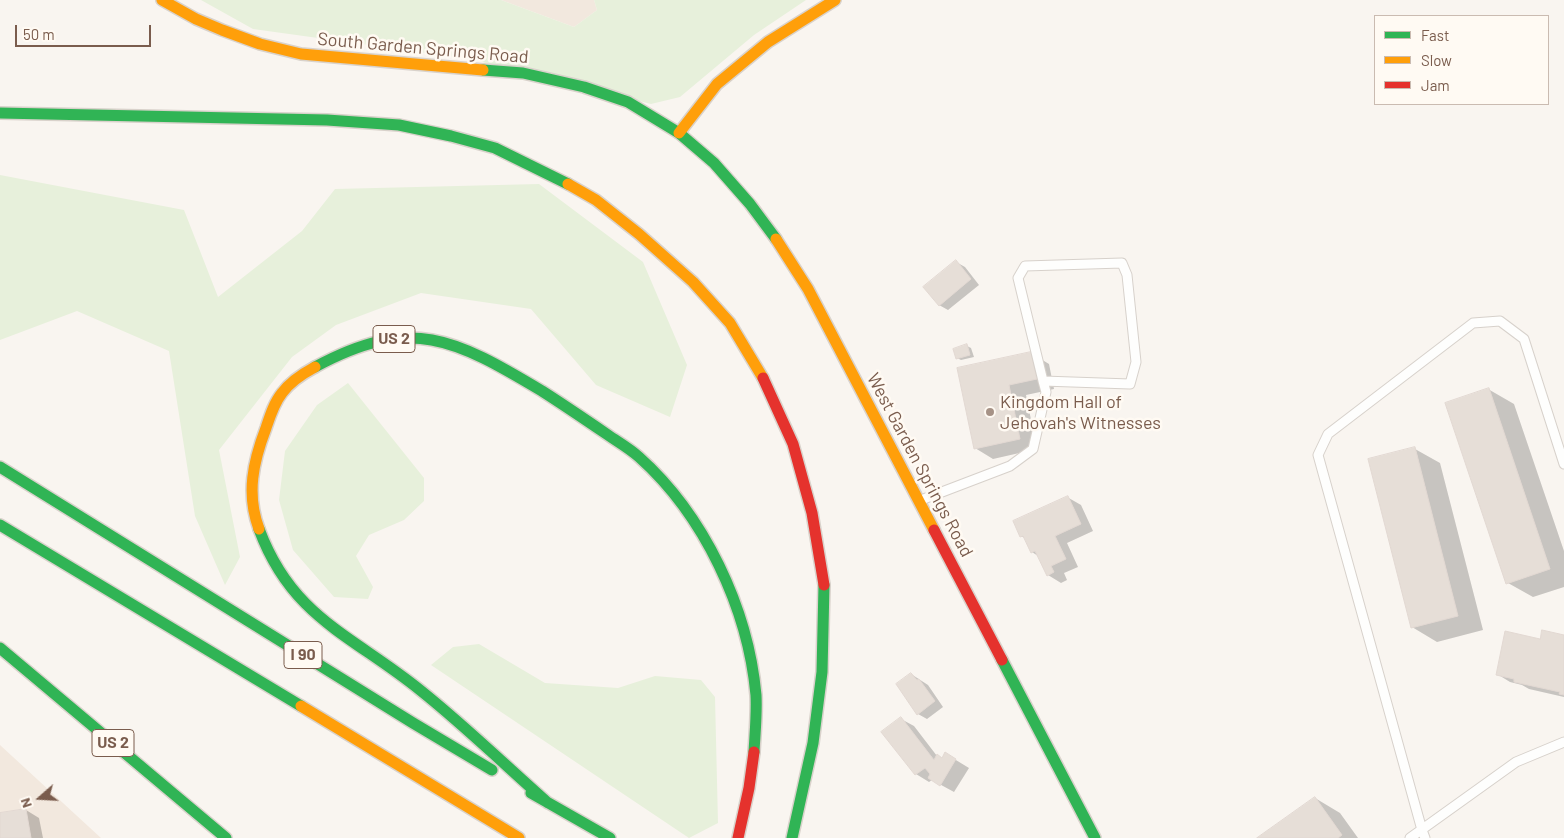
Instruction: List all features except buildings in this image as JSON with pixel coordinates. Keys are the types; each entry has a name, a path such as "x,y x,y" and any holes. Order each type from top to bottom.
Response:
{"main road":[{"name":"South Garden Springs Road","path":"162,0 221,30 265,46 301,54 522,73 584,87 628,102 679,134"},
{"path":"679,134 717,84 735,68 768,42 835,0"},
{"path":"0,113 327,120 399,126 451,136 494,148 548,172 596,200 639,234 693,282 730,323 766,383 793,444 814,522 824,578 822,672 813,743 792,838"},
{"name":"West Garden Springs Road","path":"679,134 714,163 750,204 782,246 808,289 1095,838"},
{"name":"US 2","path":"548,803 418,688 319,617 296,596 283,578 268,551 257,521 251,494 261,440 271,412 284,390 304,374 347,351 386,340 422,338 450,344 474,354 568,408 639,457 670,488 705,535 728,584 746,640 756,699 754,754 738,838"},
{"name":"I 90","path":"0,467 413,723 610,838"},
{"name":"I 90","path":"0,525 519,838"},
{"name":"US 2","path":"0,648 226,838"}],"lane":[{"path":"919,501 1010,466 1033,449 1046,392 1043,382 1018,278 1025,266 1122,263 1127,275 1136,362 1130,384 1043,382"},
{"path":"1424,834 1318,455 1328,434 1473,323 1500,321 1524,339 1564,464"},
{"path":"1410,838 1424,834 1516,762 1564,742"}],"shaded area":[{"path":"501,0 594,0 597,10 574,27"},
{"path":"0,745 101,838 0,838"}],"green space":[{"path":"201,0 501,0 574,27 597,10 594,0 806,0 754,35 680,97 651,104 470,59 253,29"},
{"path":"0,175 184,210 218,297 302,231 335,189 539,184 643,262 687,365 670,417 596,385 531,309 421,293 336,325 292,357 219,450 240,557 225,585 195,516 169,351 77,311 0,340"},
{"path":"348,383 424,478 424,501 404,520 369,535 356,556 373,587 368,599 334,597 293,550 279,500 285,451 317,405"},
{"path":"479,644 545,683 618,688 655,676 701,680 715,697 718,823 689,838 431,665 453,647"}],"traffic: fast":[{"path":"483,70 523,73 584,87 628,102 679,133 714,163 750,204 776,239"},
{"path":"0,113 327,120 399,125 495,148 568,184"},
{"path":"315,367 349,351 379,342 406,338 432,340 457,347 511,373 542,391 639,457 684,506 719,565 733,597 751,662 756,695 754,752"},
{"path":"0,467 492,770"},
{"path":"0,525 301,706"},
{"path":"259,529 273,559 289,584 307,605 326,622 436,703 548,803"},
{"path":"792,838 813,743 822,672 824,585"},
{"path":"0,648 226,838"},
{"path":"1002,660 1095,838"},
{"path":"531,793 610,838"}],"traffic: slow":[{"path":"162,0 196,19 222,30 260,44 301,54 483,70"},
{"path":"679,133 717,84 768,42 835,0"},
{"path":"568,184 596,200 639,234 693,282 730,323 763,378"},
{"path":"776,239 808,289 934,530"},
{"path":"259,529 255,516 252,491 261,441 272,410 282,393 297,378 315,367"},
{"path":"301,706 519,838"}],"traffic: jam":[{"path":"763,378 793,444 812,513 824,585"},
{"path":"934,530 1002,660"},
{"path":"738,838 749,788 754,752"}],"place":[{"name":"Kingdom Hall of Jehovah's Witnesses","path":"990,412"}]}
